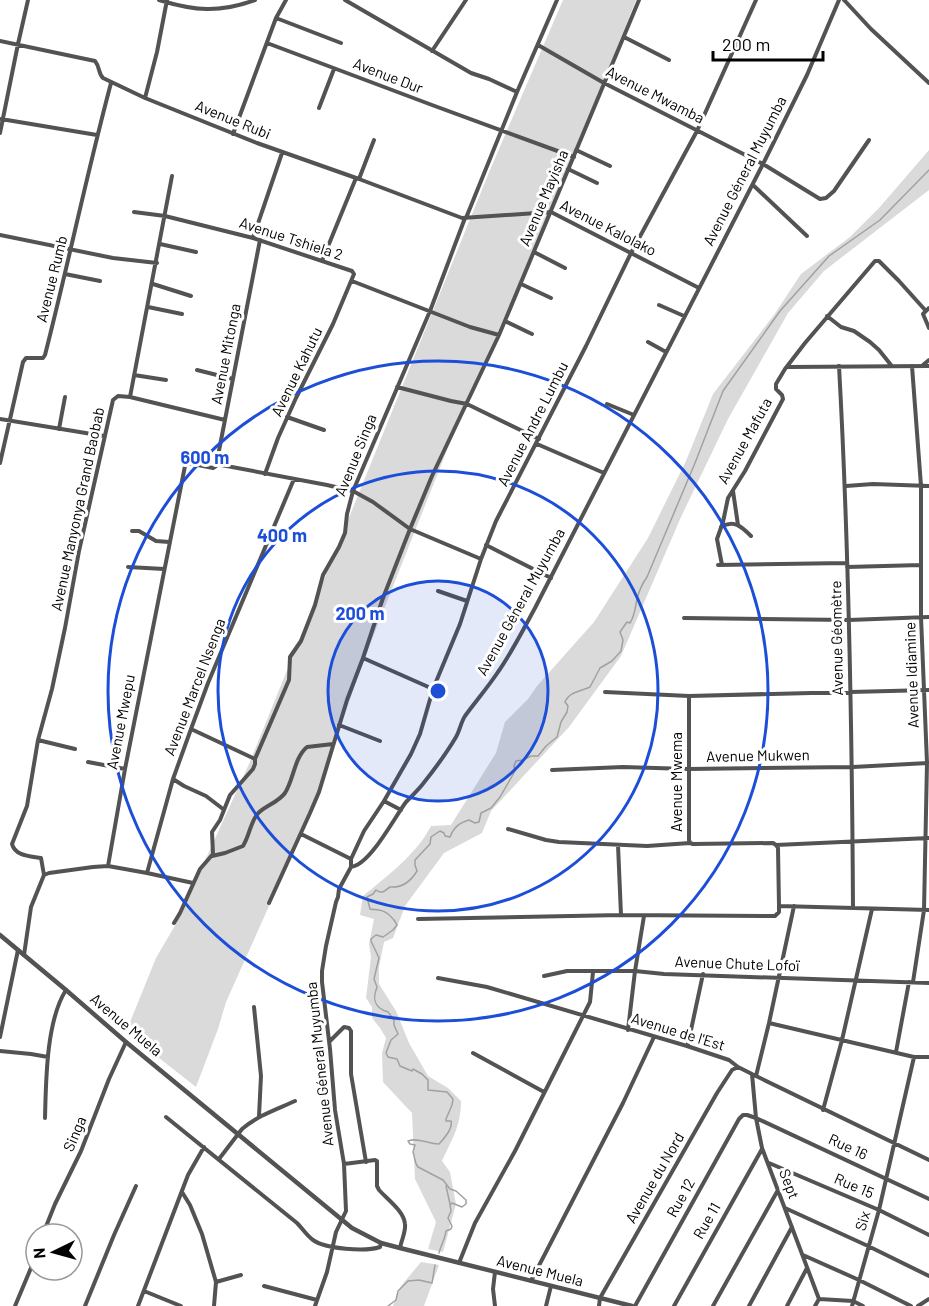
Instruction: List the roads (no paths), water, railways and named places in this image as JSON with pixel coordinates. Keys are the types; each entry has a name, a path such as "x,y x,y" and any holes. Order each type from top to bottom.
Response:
{"street":[{"path":"0,133 1,119 28,0"},
{"path":"159,0 193,9 239,5 255,0"},
{"path":"232,134 276,18 286,0"},
{"path":"345,0 471,73 517,92"},
{"path":"432,51 466,0"},
{"name":"Avenue Singa","path":"174,923 200,869 212,856 212,832 234,789 253,769 255,759 289,680 290,657 301,641 315,606 323,574 345,533 353,491 430,311 501,131 557,0"},
{"name":"Avenue Mayisha","path":"269,903 319,792 339,725 383,598 410,529 432,476 499,335 639,0"},
{"name":"Avenue Andre Lumbu","path":"351,867 351,859 364,831 384,801 420,734 433,689 460,624 496,521 537,444 631,253 698,131 756,0"},
{"name":"Avenue Géneral Muyumba","path":"315,1306 327,1272 336,1232 346,1211 344,1164 335,1110 322,982 322,967 338,892 351,867 361,863 377,846 401,810 441,760 466,716 500,670 551,578 753,184 807,75 839,0"},
{"path":"844,0 929,83"},
{"path":"145,98 167,1"},
{"path":"276,18 341,43"},
{"path":"624,37 669,60"},
{"name":"Avenue Rubi","path":"0,41 95,61 99,66 100,75 111,83 145,98 282,153 466,218"},
{"name":"Avenue Dur","path":"267,43 573,157"},
{"name":"Avenue Mwamba","path":"538,45 604,83 763,164 818,198 825,199 834,191 869,140"},
{"path":"319,108 334,69"},
{"name":"Avenue Rumb","path":"0,463 23,360 45,357 111,83"},
{"path":"1,119 97,135"},
{"path":"322,261 374,140"},
{"path":"576,150 610,166"},
{"path":"253,238 282,153"},
{"path":"568,169 597,183"},
{"path":"172,177 130,397 225,420"},
{"path":"753,184 807,236"},
{"name":"Avenue Tshiela 2","path":"134,212 165,216 260,240 353,272 352,281 470,327 499,335"},
{"name":"Avenue Kalolako","path":"466,218 551,212 699,288"},
{"path":"0,235 113,258 157,263"},
{"name":"Avenue Mitonga","path":"216,464 260,240"},
{"path":"160,244 196,252"},
{"path":"534,252 565,268"},
{"path":"788,367 805,343 876,261 927,309 924,315 929,328"},
{"path":"65,274 100,281"},
{"name":"Avenue Kahutu","path":"265,474 287,417 352,281"},
{"path":"153,284 191,296"},
{"path":"521,284 551,298"},
{"path":"659,305 684,316"},
{"path":"148,307 182,314"},
{"path":"828,316 841,327 870,342 892,366"},
{"path":"505,321 532,334"},
{"path":"648,342 666,352"},
{"path":"922,366 929,360"},
{"name":"Avenue Géomètre","path":"839,366 846,486 853,908"},
{"name":"Avenue Idiamine","path":"896,1052 926,910 927,868 928,763 921,618 921,486 912,366"},
{"path":"788,367 929,366"},
{"name":"Avenue Mafuta","path":"788,367 776,386 783,399 728,498 718,535 720,565 847,565"},
{"path":"197,370 233,379"},
{"path":"134,375 166,380"},
{"path":"397,387 467,404 539,439"},
{"name":"Avenue Manyonya Grand Baobab","path":"44,875 41,858 21,854 12,846 12,842 27,806 38,740 52,688 79,551 113,400 118,396 130,397"},
{"path":"59,429 65,397"},
{"path":"607,404 633,415"},
{"path":"287,417 324,430"},
{"path":"0,419 104,436"},
{"path":"537,444 604,473"},
{"name":"Avenue Mwepu","path":"108,866 124,769 185,464 211,468 216,464"},
{"path":"216,464 353,491 373,502 410,529 481,559"},
{"name":"Avenue Marcel Nsenga","path":"147,873 173,778 208,683 294,479"},
{"path":"846,486 873,484 929,486"},
{"path":"733,491 738,525"},
{"path":"721,527 734,523 751,536"},
{"path":"132,531 139,531 156,541 169,542"},
{"path":"486,545 551,578"},
{"path":"847,565 921,565"},
{"path":"128,567 164,569"},
{"path":"438,591 468,601"},
{"path":"684,618 849,620 929,617"},
{"path":"363,658 433,689"},
{"path":"605,692 689,696 926,690"},
{"name":"Avenue Mwema","path":"689,696 690,843 773,843 776,845 927,838"},
{"path":"339,725 380,741"},
{"path":"191,729 255,759"},
{"path":"38,740 75,749"},
{"path":"212,856 243,846 256,815 278,801 284,794 304,749 333,744"},
{"path":"88,762 124,769"},
{"name":"Avenue Mukwen","path":"552,770 623,767 688,769 852,767 928,763"},
{"path":"173,778 206,796 224,810"},
{"path":"384,801 401,810"},
{"path":"508,829 553,841 647,846 690,843"},
{"path":"301,834 351,859"},
{"path":"618,845 621,915"},
{"path":"418,919 621,915 771,917 778,914 779,906 778,848 776,845"},
{"path":"24,955 31,906 44,875 62,870 108,866 193,883"},
{"path":"779,906 926,910"},
{"name":"Sept","path":"794,906 769,1023 754,1075 756,1118 762,1149 819,1299"},
{"path":"823,1110 842,1040 872,909"},
{"path":"628,1030 644,916"},
{"name":"Avenue Muela","path":"0,935 342,1221 361,1233 381,1243 633,1306"},
{"path":"0,1037 18,950"},
{"name":"Avenue Chute Lofoï","path":"544,976 567,971 635,971 929,983"},
{"path":"459,1263 475,1223 515,1151 590,1002 593,972"},
{"path":"687,1046 703,975"},
{"name":"Avenue de l'Est","path":"438,978 487,987 729,1060 738,1067 823,1110 929,1160"},
{"path":"45,1118 48,1057 56,1017 66,990"},
{"path":"254,1007 261,1076 259,1116"},
{"path":"769,1023 914,1056 929,1057"},
{"path":"329,1042 344,1027 351,1030 351,1074 366,1162"},
{"path":"531,1281 623,1103 654,1036"},
{"name":"Singa","path":"48,1222 81,1151 126,1042"},
{"path":"0,1052 48,1057"},
{"path":"473,1053 544,1092"},
{"name":"Six","path":"853,1303 879,1210 914,1056"},
{"name":"Avenue du Nord","path":"599,1306 600,1298 717,1093 732,1070 738,1067"},
{"path":"219,1159 243,1128 259,1116 295,1101"},
{"name":"Rue 12","path":"633,1306 739,1119 745,1114 756,1118"},
{"path":"166,1117 297,1223 311,1239 333,1246 368,1249 380,1247 381,1243"},
{"name":"Rue 16","path":"756,1118 929,1199"},
{"path":"138,1306 188,1175 204,1147"},
{"name":"Rue 11","path":"674,1306 762,1149"},
{"path":"344,1164 376,1161 377,1186 402,1215 405,1223 400,1248"},
{"name":"Rue 15","path":"767,1162 879,1210 929,1235"},
{"path":"85,1306 136,1186"},
{"path":"712,1306 778,1190"},
{"path":"182,1192 202,1234 216,1282 214,1306"},
{"path":"784,1207 929,1276"},
{"path":"749,1306 792,1227"},
{"path":"802,1255 911,1306"},
{"path":"787,1306 807,1268"},
{"path":"495,1272 493,1289 495,1306"},
{"path":"216,1282 241,1275"},
{"path":"15,1306 25,1282"},
{"path":"264,1286 317,1300"},
{"path":"546,1306 550,1286"},
{"path":"144,1291 181,1306"},
{"path":"815,1306 819,1299 863,1306"},
{"path":"918,1306 929,1299"}],"waterway":[{"path":"439,1253 446,1231 452,1226 448,1218 451,1211 450,1205 452,1203 462,1207 466,1204 466,1200 450,1189 443,1180 418,1167 413,1152 415,1145 408,1141 439,1144 451,1127 451,1121 446,1121 446,1119 453,1099 447,1092 428,1090 428,1080 422,1074 400,1066 397,1059 388,1057 386,1053 391,1040 398,1034 394,1020 388,1012 377,1006 375,1000 377,987 374,979 379,958 371,939 376,935 383,937 397,925 387,913 370,909 367,897 376,890 382,892 409,881 417,871 415,860 430,844 431,837 440,831 450,837 455,828 462,823 469,820 479,822 481,813 491,808 500,797 515,771 516,761 538,756 557,737 561,722 567,712 568,706 565,702 567,699 572,694 590,687 600,668 612,661 621,651 623,640 620,632 633,617 640,590 695,463 723,391 780,311 829,256 880,220 929,170"},
{"path":"446,1186 450,1204"},
{"path":"388,1306 396,1300 398,1291 408,1281 419,1280 432,1283 435,1265"}]}
